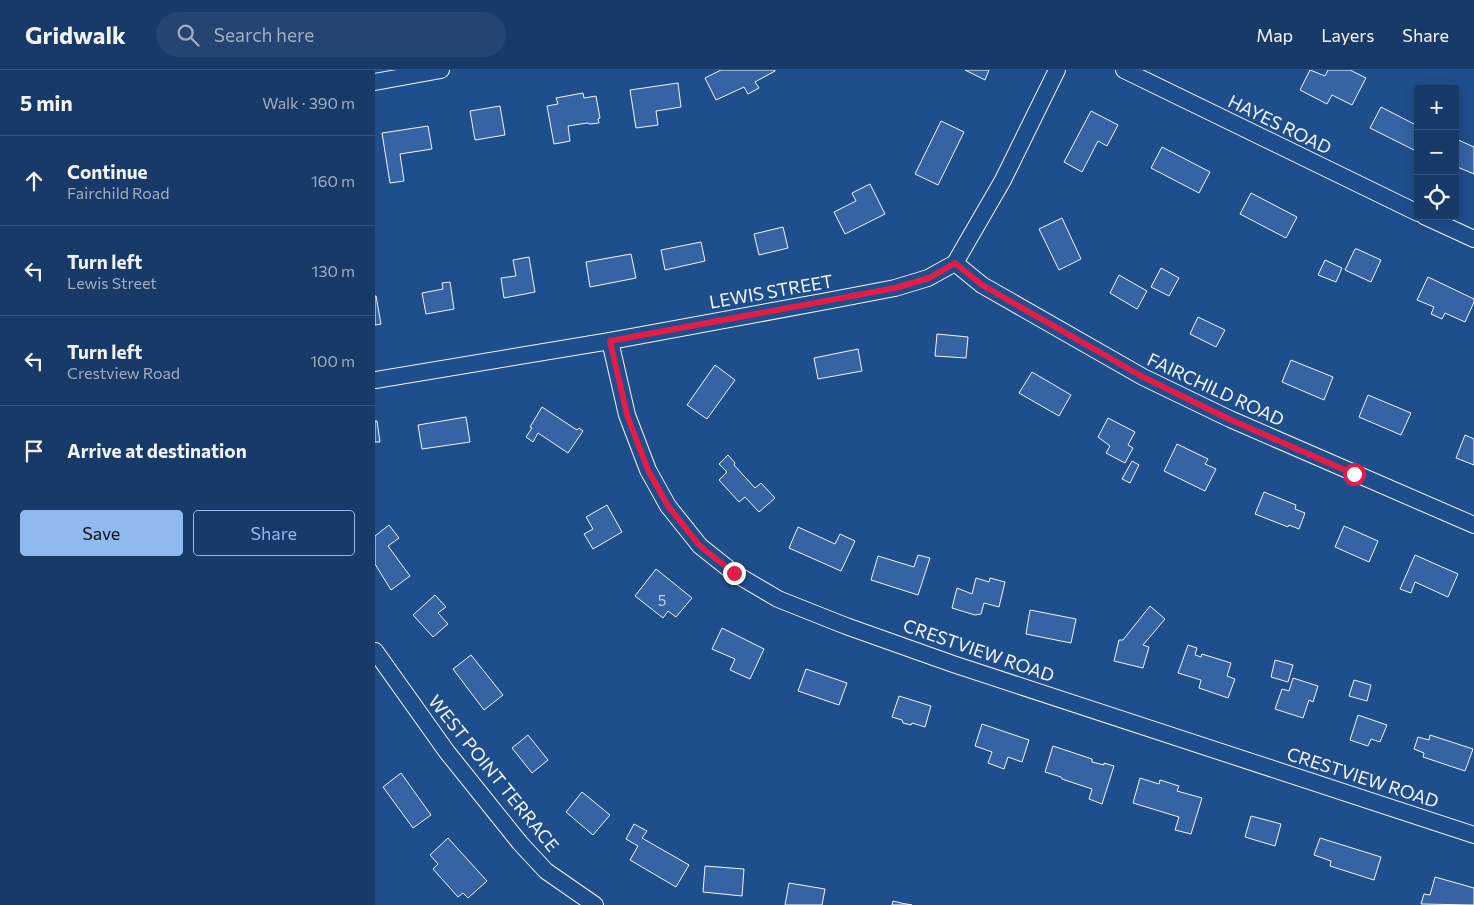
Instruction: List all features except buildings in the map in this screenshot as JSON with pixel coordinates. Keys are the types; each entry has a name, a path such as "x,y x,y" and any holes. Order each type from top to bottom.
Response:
{"street":[{"path":"375,82 441,70"},
{"name":"LEWIS STREET","path":"375,380 610,341 895,288 929,278 955,263 1003,180 1057,70"},
{"name":"HAYES ROAD","path":"1124,70 1414,211"},
{"path":"1433,220 1474,239"},
{"name":"FAIRCHILD ROAD","path":"955,263 982,285 1143,377 1229,419 1474,525"},
{"name":"CRESTVIEW ROAD","path":"610,341 627,415 648,470 668,506 700,546 734,573 778,599 846,626 953,664 1474,836"},
{"name":"WEST POINT TERRACE","path":"375,651 447,752 519,843 546,871 595,905"}],"route":[{"path":"734,573 700,546 668,506 648,470 627,415 610,341 895,288 929,278 955,263 982,285 1143,377 1229,419 1354,474"}]}
